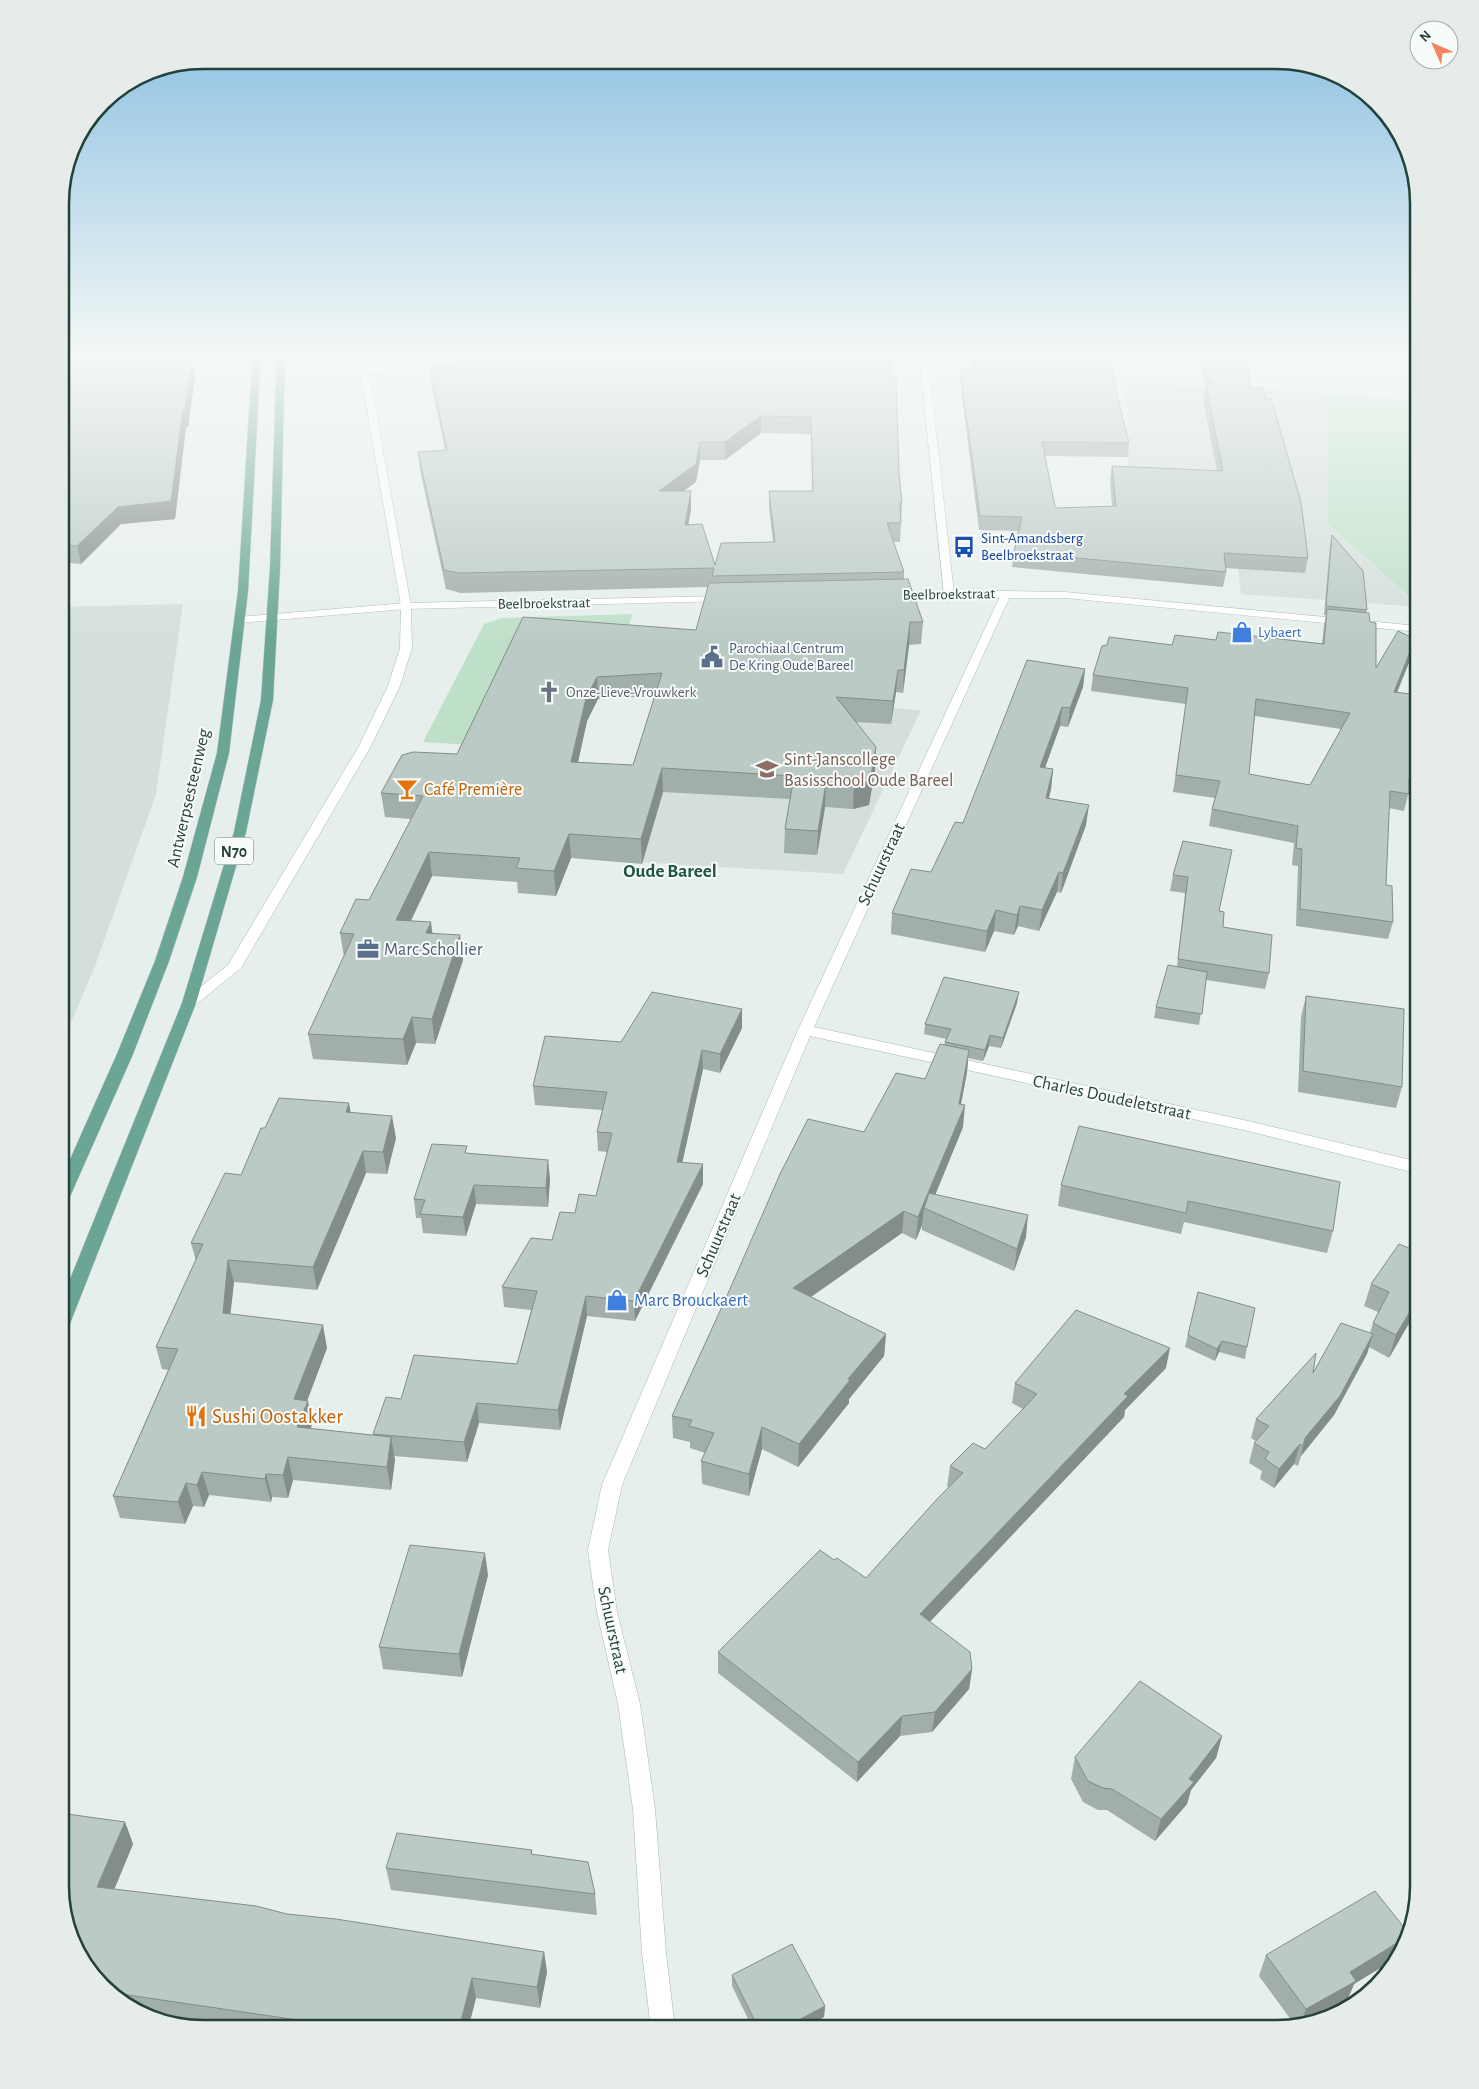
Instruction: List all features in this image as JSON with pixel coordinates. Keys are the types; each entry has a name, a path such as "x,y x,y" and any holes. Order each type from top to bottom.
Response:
{"main road":[{"name":"Antwerpsesteenweg","path":"69,1180 146,1001 175,926 223,754 243,591 251,448"},
{"name":"N70","path":"69,1303 189,1003 240,832 267,700 272,618 278,448"}],"street":[{"path":"189,1003 234,968 360,755 394,686 406,648 406,606 379,448"},
{"path":"934,448 949,594"},
{"name":"Schuurstraat","path":"662,2020 654,1953 644,1809 629,1704 607,1612 598,1550 612,1485 805,1030 1006,594"},
{"name":"Beelbroekstraat","path":"877,595 1065,595 1410,628"},
{"name":"Beelbroekstraat","path":"238,620 406,606 731,599"},
{"name":"Charles Doudeletstraat","path":"805,1030 1248,1126 1410,1166"}],"shaded area":[{"path":"1128,448 1328,448 1328,524 1410,599 1410,606 1241,594 1233,530 1130,503"},
{"path":"183,604 156,794 95,966 69,1027 69,607"},
{"name":"Sint-Janscollege Basisschool Oude Bareel","path":"797,702 921,710 843,874 583,859 597,816"}],"green space":[{"path":"1328,448 1410,448 1410,598 1328,524"},
{"path":"633,614 620,646 488,746 423,742 484,624 503,618"}],"building":[{"path":"69,448 178,448 171,501 118,507 77,546 69,546"},
{"path":"447,448 699,448 696,464 659,491 691,491 685,525 702,524 715,565 721,543 775,542 769,491 813,491 812,448 898,448 902,503 900,503 901,523 887,523 904,572 712,576 714,568 459,573 444,570 418,452 447,450"},
{"path":"971,448 1043,448 1055,506 1057,508 1116,506 1112,466 1223,471 1218,448 1285,448 1301,502 1308,558 1224,553 1226,572 1014,552 1022,517 980,516"},
{"path":"1332,535 1363,571 1367,610 1326,606"},
{"path":"908,579 923,622 910,622 904,670 898,670 893,701 836,697 876,747 870,781 854,786 826,783 818,831 785,829 794,776 662,768 641,839 569,834 554,871 516,868 520,858 429,852 396,920 431,922 426,933 460,935 432,1019 412,1017 403,1039 308,1034 354,934 340,933 356,899 369,900 423,796 381,793 402,755 413,752 457,754 523,617 696,630 709,583","holes":["662,673 633,765 571,762 586,698 597,677"]},
{"path":"1327,609 1369,613 1370,622 1376,623 1376,668 1398,631 1410,637 1410,652 1394,692 1410,694 1410,778 1409,794 1390,791 1386,885 1392,886 1393,922 1300,909 1302,849 1296,848 1298,826 1212,809 1220,781 1176,775 1188,688 1093,675 1102,646 1107,645 1109,637 1172,645 1175,635 1216,640 1218,632 1324,644","holes":["1256,699 1350,713 1310,785 1249,774"]},
{"path":"1027,660 1085,669 1070,708 1062,707 1040,767 1053,769 1046,798 1089,805 1063,873 1059,872 1042,910 1020,906 1017,915 996,910 987,931 892,913 911,869 931,872 955,822 963,823"},
{"path":"1183,841 1232,850 1219,911 1224,912 1223,927 1272,935 1269,973 1178,959 1188,877 1173,875"},
{"path":"1168,965 1207,972 1202,1014 1156,1007"},
{"path":"944,977 1019,992 1003,1038 990,1035 985,1050 945,1042 951,1029 925,1024"},
{"path":"652,992 742,1009 720,1054 702,1050 677,1162 703,1164 634,1301 586,1296 558,1410 477,1403 464,1442 373,1434 386,1397 401,1399 414,1355 517,1364 537,1291 502,1287 531,1238 552,1240 560,1212 575,1213 579,1194 596,1196 612,1133 597,1132 607,1092 533,1086 545,1036 621,1042"},
{"path":"1306,996 1404,1009 1402,1087 1303,1071"},
{"path":"940,1044 969,1050 959,1104 965,1105 918,1217 904,1211 793,1288 886,1334 848,1379 850,1380 799,1444 762,1427 749,1474 701,1461 714,1433 689,1426 692,1420 672,1416 780,1174 808,1119 864,1132 896,1073 925,1079"},
{"path":"279,1098 349,1103 346,1112 392,1116 383,1152 363,1151 313,1267 228,1260 223,1313 323,1325 294,1399 308,1401 297,1427 391,1437 387,1467 288,1457 283,1475 266,1474 265,1479 202,1472 197,1485 186,1483 178,1502 113,1496 178,1349 156,1347 203,1244 191,1243 225,1173 241,1175 261,1128 265,1128"},
{"path":"1079,1126 1340,1182 1333,1231 1188,1201 1186,1213 1061,1185"},
{"path":"432,1144 467,1146 465,1153 548,1160 546,1188 474,1185 463,1217 420,1214 425,1200 414,1199"},
{"path":"929,1193 1028,1215 1017,1249 924,1208"},
{"path":"1399,1244 1410,1249 1410,1311 1396,1335 1373,1323 1389,1292 1371,1284"},
{"path":"1198,1292 1255,1308 1247,1347 1222,1341 1217,1349 1188,1335"},
{"path":"1076,1310 1170,1348 1124,1394 1128,1396 920,1614 970,1652 972,1669 935,1712 902,1716 858,1762 718,1652 820,1550 834,1560 837,1558 866,1578 963,1473 950,1466 973,1443 985,1449 1037,1394 1015,1383"},
{"path":"1341,1323 1373,1334 1340,1396 1305,1438 1303,1446 1300,1444 1279,1469 1265,1459 1269,1452 1254,1443 1269,1426 1256,1419 1316,1353 1313,1373"},
{"path":"410,1545 485,1553 459,1654 379,1647"},
{"path":"1140,1681 1222,1736 1189,1779 1194,1782 1161,1819 1112,1789 1103,1788 1088,1781 1075,1757"},
{"path":"69,1814 125,1822 97,1887 256,1906 287,1914 336,1919 544,1952 537,1987 472,1978 461,2020 298,2020 121,1993 96,1968 79,1937 73,1921 69,1886"},
{"path":"397,1833 532,1850 531,1854 588,1862 595,1894 386,1868"},
{"path":"1375,1891 1404,1927 1397,1943 1350,1972 1356,1981 1306,2009 1266,1955"},
{"path":"792,1944 825,2006 799,2020 754,2020 732,1975"}],"place":[{"name":"Sint-Amandsberg Beelbroekstraat","path":"964,547"},
{"name":"Lybaert","path":"1242,632"},
{"name":"Parochiaal Centrum De Kring Oude Bareel","path":"712,657"},
{"name":"Onze-Lieve-Vrouwkerk","path":"549,692"},
{"name":"Sint-Janscollege Basisschool Oude Bareel","path":"767,769"},
{"name":"Café Première","path":"407,789"},
{"name":"Marc Schollier","path":"368,949"},
{"name":"Marc Brouckaert","path":"617,1300"},
{"name":"Sushi Oostakker","path":"196,1416"}],"district":[{"name":"Oude Bareel","path":"670,870"}]}
